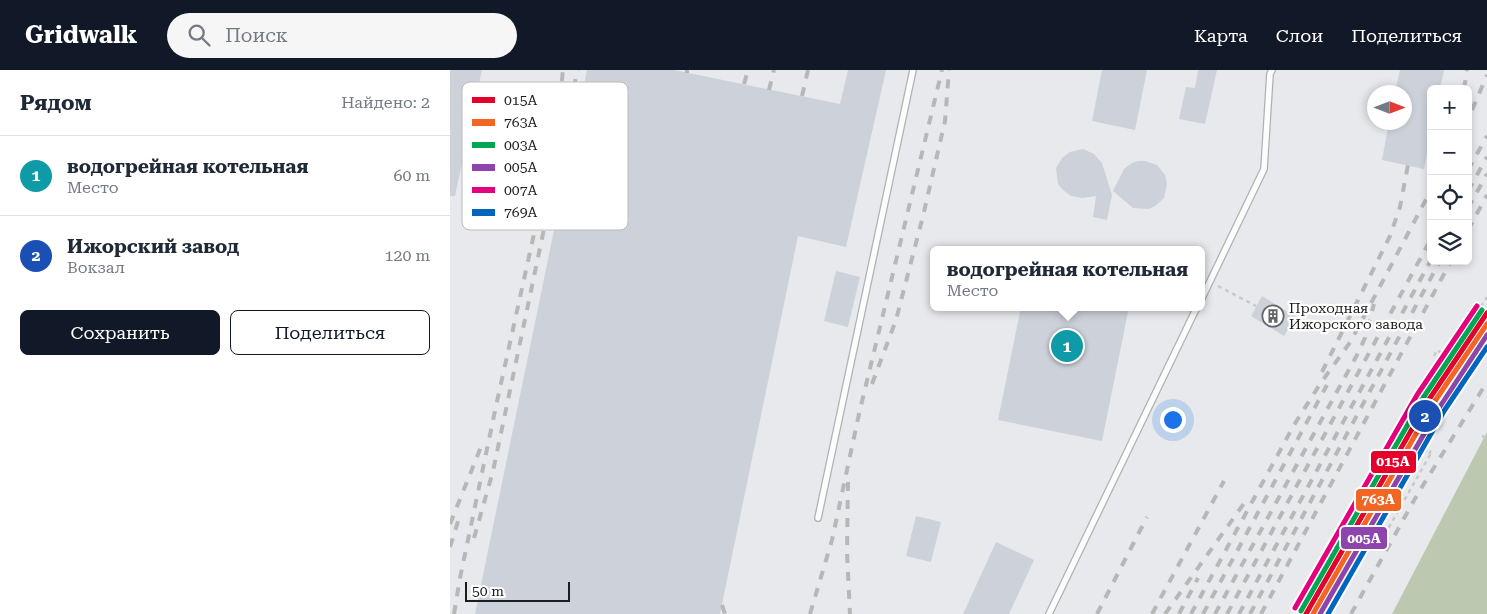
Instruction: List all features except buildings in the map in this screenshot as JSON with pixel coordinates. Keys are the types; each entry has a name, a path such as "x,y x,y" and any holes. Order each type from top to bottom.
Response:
{"lane":[{"path":"818,518 913,70"},
{"path":"1205,292 1264,170 1270,74 1272,70"},
{"path":"1049,614 1195,311"}],"path":[{"path":"1210,282 1256,306"},
{"path":"1434,356 1437,350 1448,357 1487,298"},
{"path":"1482,436 1487,438"},
{"path":"1376,550 1433,447"},
{"path":"1326,614 1422,449 1429,454"}],"green space":[{"path":"1487,432 1487,614 1392,614"}],"railway":[{"path":"562,82 563,70"},
{"path":"575,82 578,70"},
{"path":"744,84 748,70"},
{"path":"769,90 774,70"},
{"path":"802,96 808,70"},
{"path":"810,614 832,540 859,414 942,70"},
{"path":"872,384 896,320 923,216 945,121 949,70"},
{"path":"1465,85 1467,70"},
{"path":"1472,110 1487,75"},
{"path":"1472,163 1487,136"},
{"path":"1472,184 1487,157"},
{"path":"1322,372 1390,236 1400,207 1408,165"},
{"path":"1472,201 1487,174"},
{"path":"1472,223 1487,195"},
{"path":"1191,614 1294,425 1320,384 1351,341 1427,198"},
{"path":"454,614 496,406 535,230"},
{"path":"474,538 493,471 544,230"},
{"path":"1227,614 1427,246"},
{"path":"1239,614 1428,265"},
{"path":"1250,614 1438,265"},
{"path":"1261,614 1449,265"},
{"path":"1215,614 1357,355 1365,338 1374,304"},
{"path":"1351,614 1417,495 1487,382"},
{"path":"1203,614 1327,385"},
{"path":"450,524 481,447"},
{"path":"1152,614 1224,481"},
{"path":"848,482 847,552 850,614"},
{"path":"1165,614 1245,502"},
{"path":"450,547 460,515"},
{"path":"1097,614 1147,517"},
{"path":"1179,614 1198,578"},
{"path":"722,605 725,614"}],"transit line":[{"name":"007А","path":"1295,608 1417,395 1477,306"},
{"name":"003А","path":"1301,611 1423,398 1482,310"},
{"name":"015А","path":"1306,614 1428,401 1487,313"},
{"name":"763А","path":"1313,614 1433,404 1487,324"},
{"name":"005А","path":"1320,614 1439,408 1487,335"},
{"name":"769А","path":"1328,614 1444,411 1487,347"}],"place":[{"name":"Проходная Ижорского завода","path":"1273,316"},
{"name":"водогрейная котельная","path":"1067,346"},
{"name":"Ижорский завод","path":"1425,416"}]}
